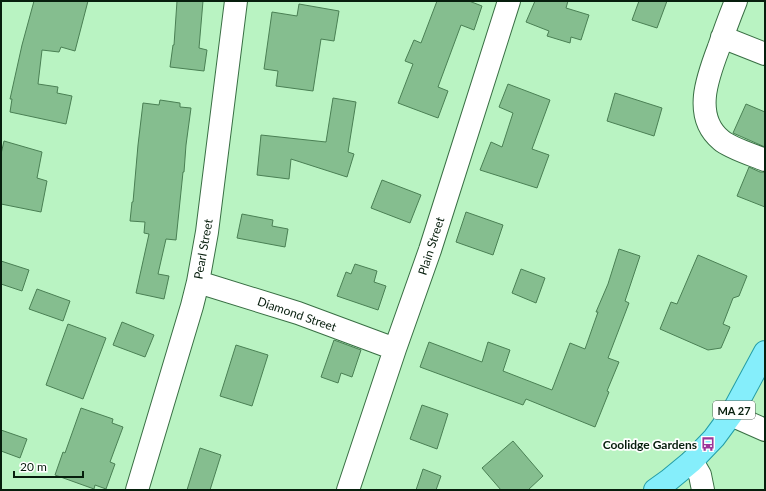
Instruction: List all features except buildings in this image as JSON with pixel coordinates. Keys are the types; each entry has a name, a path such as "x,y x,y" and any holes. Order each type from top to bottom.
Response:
{"main road":[{"name":"MA 27","path":"655,490 692,461 714,438 731,415 765,352"}],"street":[{"name":"Pearl Street","path":"137,490 198,282 207,232 236,1"},
{"name":"Plain Street","path":"348,490 430,250 509,1"},
{"path":"736,1 705,88 704,107 706,120 712,131 721,141 738,150 765,160"},
{"path":"722,37 765,54"},
{"name":"Diamond Street","path":"198,282 298,313 395,349"},
{"path":"731,415 765,430"},
{"path":"692,461 700,475 703,490"}],"place":[{"name":"Coolidge Gardens","path":"708,444"}]}
